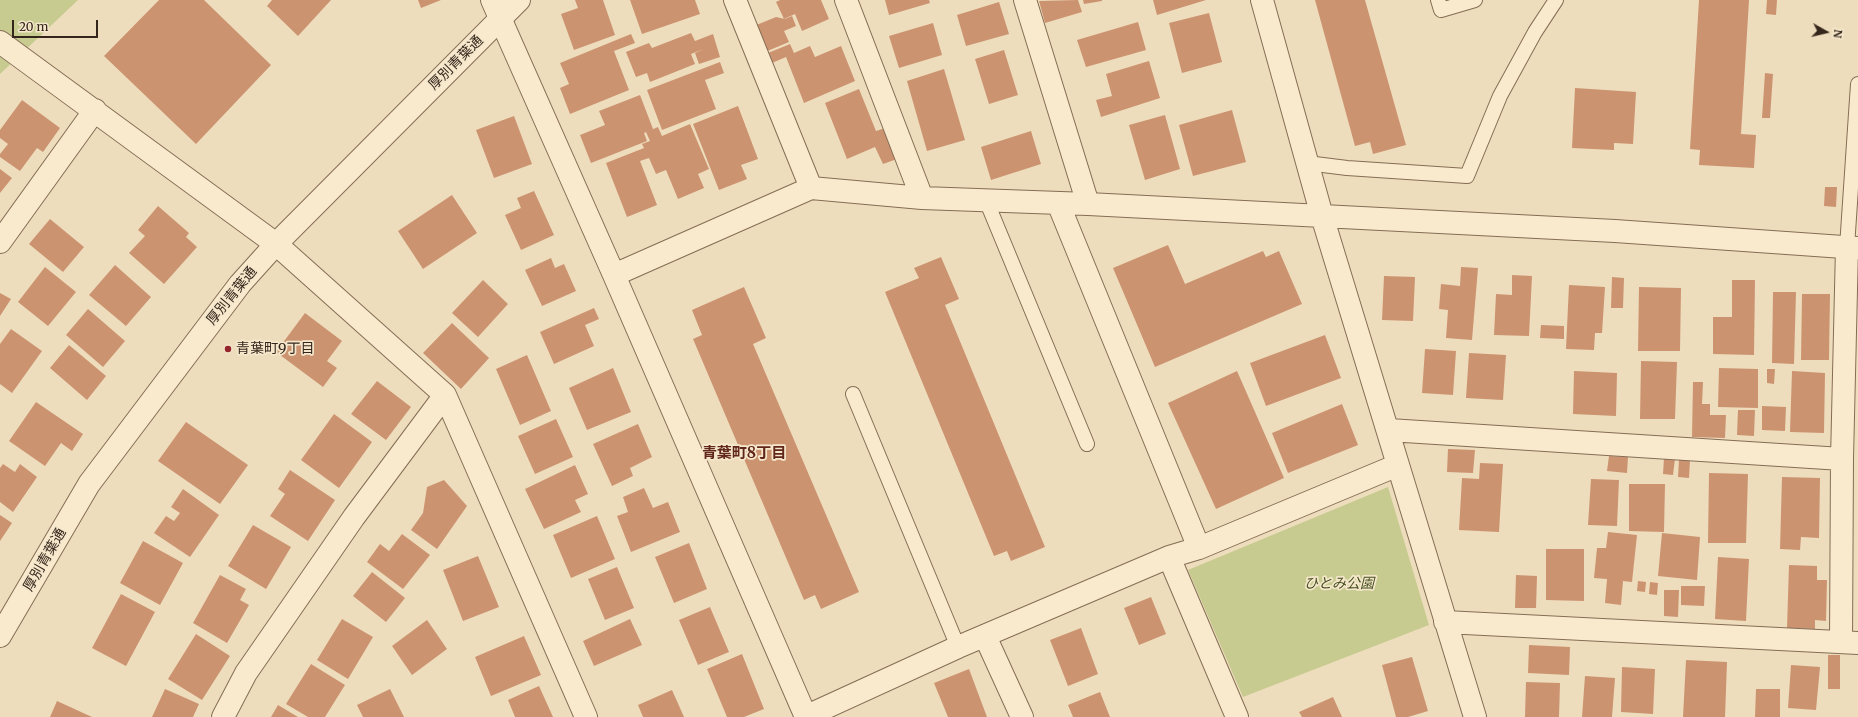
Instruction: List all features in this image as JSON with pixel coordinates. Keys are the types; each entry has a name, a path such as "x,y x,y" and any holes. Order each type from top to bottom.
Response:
{"street":[{"name":"厚別青葉通","path":"0,636 89,484 240,284 496,10 519,0"},
{"path":"735,0 811,188"},
{"path":"846,0 922,198"},
{"path":"1025,0 1088,204"},
{"path":"1262,0 1322,216 1389,430 1445,622 1475,717"},
{"path":"496,10 614,275 806,717 958,647 1169,557 1199,548 1398,465"},
{"path":"0,42 95,110 276,244 445,395 586,717"},
{"path":"0,242 95,110"},
{"path":"614,275 811,188 922,198 1088,204 1615,231 1853,248 1842,459 1849,643 1445,622"},
{"path":"1058,203 1199,548"},
{"path":"224,717 251,666 354,517 445,395"},
{"path":"1389,430 1842,459"},
{"path":"1169,557 1237,717"},
{"path":"985,636 1022,717"}],"lane":[{"path":"1438,0 1441,10 1475,0"},
{"path":"1307,163 1467,176 1500,96 1535,32 1556,0"},
{"path":"1853,248 1858,84"},
{"path":"986,200 1087,444"},
{"path":"853,394 958,647"}],"green space":[{"path":"0,0 78,0 0,74"},
{"name":"ひとみ公園","path":"1388,487 1429,625 1243,697 1188,570"}],"building":[{"path":"159,0 204,0 271,65 196,144 104,56"},
{"path":"272,0 331,0 298,36 267,6"},
{"path":"418,0 441,0 421,8"},
{"path":"575,0 603,0 615,35 574,50 561,14 578,8"},
{"path":"630,0 695,0 700,14 642,34"},
{"path":"780,0 821,0 829,19 802,31 795,14 784,19 776,2"},
{"path":"885,0 929,0 930,3 889,15"},
{"path":"1078,0 1082,12 1045,23 1039,1"},
{"path":"1083,0 1102,0 1102,1 1084,4"},
{"path":"1153,0 1206,0 1157,15"},
{"path":"1315,0 1365,0 1406,145 1373,154 1370,142 1355,146"},
{"path":"1699,0 1749,0 1741,134 1756,135 1754,168 1699,165 1700,150 1690,149"},
{"path":"1767,0 1777,0 1776,15 1766,14"},
{"path":"999,2 1009,34 966,46 957,15"},
{"path":"1209,13 1222,62 1182,73 1169,23"},
{"path":"792,16 796,26 784,31 789,42 765,52 754,26 776,17 785,19"},
{"path":"1138,22 1146,50 1086,67 1077,40"},
{"path":"933,23 942,55 899,68 889,36"},
{"path":"691,33 695,41 713,34 720,57 699,64 695,53 704,49 691,54 695,64 650,82 647,73 636,77 626,52 649,43 652,48"},
{"path":"631,34 635,43 614,51 629,90 570,114 560,88 569,84 560,63"},
{"path":"790,44 794,53 810,46 815,57 841,46 855,81 804,103 786,57 772,63 768,53"},
{"path":"1004,50 1018,95 989,104 975,59"},
{"path":"1149,61 1160,98 1101,117 1096,100 1112,96 1106,74"},
{"path":"720,62 724,73 705,80 716,109 662,130 647,90"},
{"path":"944,69 965,140 927,151 907,81"},
{"path":"1765,73 1773,74 1770,118 1762,118"},
{"path":"1575,88 1636,92 1633,144 1614,143 1614,150 1572,148"},
{"path":"859,89 876,131 885,128 897,159 883,164 875,147 847,159 825,103"},
{"path":"640,95 653,129 644,133 647,141 591,163 580,135 605,125 599,111"},
{"path":"22,100 60,128 43,152 37,148 20,171 0,157 0,154 8,144 0,138 0,130"},
{"path":"738,106 758,159 741,165 747,179 719,190 693,124"},
{"path":"1232,110 1246,162 1193,176 1179,125"},
{"path":"1165,115 1180,169 1145,180 1129,125"},
{"path":"514,116 532,164 494,178 476,130"},
{"path":"690,124 709,169 698,174 704,188 678,199 666,170 656,174 649,158 640,161 657,205 627,217 606,163 644,148 642,144 650,141 646,132 658,127 662,136"},
{"path":"1031,131 1041,164 991,180 981,147"},
{"path":"0,169 12,178 0,193"},
{"path":"1825,187 1837,187 1836,207 1824,206"},
{"path":"534,191 554,235 521,250 505,215 521,208 517,198"},
{"path":"452,195 477,233 423,269 398,231"},
{"path":"158,206 189,233 186,237 197,247 164,284 129,253 145,236 138,230"},
{"path":"50,219 84,247 63,272 29,244"},
{"path":"1168,245 1185,284 1263,251 1266,257 1279,251 1302,304 1155,367 1113,268"},
{"path":"941,257 959,299 945,305 1045,547 1011,561 1007,551 994,556 885,292 919,278 914,268"},
{"path":"551,258 555,268 564,264 576,291 542,306 525,270"},
{"path":"115,265 151,297 126,326 89,295"},
{"path":"45,267 76,292 48,326 18,302"},
{"path":"1461,267 1478,268 1472,340 1446,338 1448,310 1439,309 1441,284 1460,286"},
{"path":"1512,275 1532,276 1529,336 1494,335 1496,294 1512,295"},
{"path":"1384,276 1415,277 1413,321 1382,320"},
{"path":"1612,277 1624,278 1623,308 1611,308"},
{"path":"483,280 508,304 478,337 452,313"},
{"path":"1732,280 1755,280 1754,355 1713,354 1713,317 1732,317"},
{"path":"1569,285 1605,287 1602,333 1595,333 1594,350 1566,349"},
{"path":"744,287 766,338 753,344 859,592 821,609 815,595 804,600 693,339 702,335 692,310"},
{"path":"1639,287 1681,288 1680,351 1638,351"},
{"path":"1773,292 1796,292 1794,364 1772,363"},
{"path":"0,293 11,299 0,316"},
{"path":"1802,294 1830,294 1829,360 1801,360"},
{"path":"594,308 599,319 585,325 594,346 554,364 540,332"},
{"path":"88,309 125,341 103,367 66,335"},
{"path":"305,313 342,341 327,361 337,368 323,387 276,352"},
{"path":"452,323 489,358 461,389 423,353"},
{"path":"1541,325 1564,326 1564,339 1540,338"},
{"path":"11,329 42,351 12,393 0,384 0,344"},
{"path":"1325,335 1341,378 1266,406 1250,363"},
{"path":"69,345 106,376 87,400 50,368"},
{"path":"1425,349 1456,351 1453,395 1422,393"},
{"path":"1469,353 1506,355 1503,400 1466,398"},
{"path":"527,355 551,411 520,425 496,369"},
{"path":"1641,361 1677,362 1675,419 1640,419"},
{"path":"613,368 631,412 587,430 569,388"},
{"path":"1719,368 1758,369 1758,408 1718,407"},
{"path":"1767,369 1775,369 1774,384 1767,383"},
{"path":"1237,371 1284,478 1216,509 1168,403"},
{"path":"1574,371 1617,373 1616,416 1573,414"},
{"path":"1792,371 1825,373 1824,433 1790,432"},
{"path":"377,381 411,407 386,440 351,414"},
{"path":"1693,382 1703,382 1702,404 1710,404 1710,415 1726,415 1725,438 1692,437"},
{"path":"36,402 83,434 72,451 61,443 45,466 9,441"},
{"path":"1342,404 1358,445 1288,473 1272,433"},
{"path":"1762,406 1786,407 1785,431 1762,430"},
{"path":"1738,410 1755,410 1754,436 1737,435"},
{"path":"334,414 372,442 339,488 301,460"},
{"path":"556,419 573,457 535,474 518,436"},
{"path":"186,422 248,465 220,504 158,461"},
{"path":"638,424 652,457 630,468 633,476 612,486 593,444"},
{"path":"1448,449 1475,450 1473,473 1447,472"},
{"path":"1609,456 1628,457 1627,473 1607,471"},
{"path":"1664,458 1675,459 1673,475 1663,474"},
{"path":"1679,459 1690,460 1689,478 1678,477"},
{"path":"1480,463 1503,464 1499,532 1459,530 1462,478 1479,479"},
{"path":"3,464 15,472 20,464 37,477 13,512 0,502 0,468"},
{"path":"575,465 588,494 575,500 581,512 544,529 525,489"},
{"path":"290,470 335,500 308,541 270,516 285,494 278,489"},
{"path":"1709,473 1748,474 1746,543 1708,543"},
{"path":"1782,477 1820,478 1819,538 1801,537 1800,550 1780,549"},
{"path":"1591,479 1619,480 1617,526 1588,525"},
{"path":"444,480 467,506 437,549 411,530 423,513 427,487"},
{"path":"1629,484 1665,484 1664,532 1629,531"},
{"path":"644,488 653,508 668,502 680,532 631,552 617,516 628,512 623,497"},
{"path":"183,489 219,515 190,557 154,533 166,516 174,521 180,513 171,507"},
{"path":"0,515 12,523 0,541"},
{"path":"597,516 615,559 571,578 553,535"},
{"path":"253,525 291,547 266,589 228,566"},
{"path":"1608,532 1637,535 1632,582 1623,581 1621,605 1605,603 1607,579 1594,578 1597,548 1606,548"},
{"path":"1662,533 1700,537 1697,580 1658,576"},
{"path":"402,534 430,555 403,589 367,562 380,544 389,551"},
{"path":"143,541 183,563 160,605 120,583"},
{"path":"689,543 707,589 674,603 655,557"},
{"path":"1546,549 1584,549 1584,601 1546,600"},
{"path":"478,556 499,607 463,621 443,570"},
{"path":"1718,557 1749,559 1746,621 1715,619"},
{"path":"1789,565 1817,566 1817,580 1827,580 1826,621 1815,620 1815,629 1787,628"},
{"path":"617,567 634,608 605,620 588,579"},
{"path":"372,572 405,598 386,622 353,596"},
{"path":"220,575 246,589 240,600 249,605 227,643 193,623"},
{"path":"1516,575 1537,576 1536,608 1515,608"},
{"path":"1638,581 1646,582 1645,592 1637,591"},
{"path":"1650,582 1658,583 1657,595 1649,594"},
{"path":"1681,586 1705,586 1704,606 1681,605"},
{"path":"1664,590 1679,590 1678,617 1664,616"},
{"path":"121,594 155,612 126,666 92,648"},
{"path":"1151,597 1166,634 1139,645 1124,608"},
{"path":"710,607 729,652 698,665 679,620"},
{"path":"342,619 373,637 348,679 317,660"},
{"path":"630,619 642,645 594,666 583,641"},
{"path":"427,620 447,649 412,675 392,646"},
{"path":"1081,628 1098,674 1068,686 1050,640"},
{"path":"196,634 230,656 202,700 168,679"},
{"path":"524,636 541,675 491,696 475,657"},
{"path":"1529,645 1570,647 1569,675 1528,673"},
{"path":"742,654 764,709 744,717 727,717 707,669"},
{"path":"1828,655 1840,655 1840,689 1828,689"},
{"path":"1412,657 1428,711 1408,717 1396,717 1382,665"},
{"path":"1686,660 1727,662 1725,717 1683,717"},
{"path":"311,664 345,685 325,717 308,717 286,704"},
{"path":"1791,665 1820,667 1816,710 1788,708"},
{"path":"1622,667 1655,669 1653,714 1621,712"},
{"path":"969,669 987,717 948,717 934,683"},
{"path":"1585,676 1615,678 1612,717 1582,717"},
{"path":"1526,682 1560,683 1559,717 1525,717"},
{"path":"539,686 553,717 515,717 508,700"},
{"path":"165,689 199,704 193,717 152,717"},
{"path":"390,689 404,717 363,717 357,705"},
{"path":"1756,689 1780,689 1780,717 1755,717"},
{"path":"672,690 684,717 643,717 638,705"},
{"path":"1100,692 1110,717 1073,717 1068,705"},
{"path":"1333,697 1342,717 1302,717 1299,712"},
{"path":"57,701 92,717 50,717"},
{"path":"278,705 298,717 271,717"}],"place":[{"name":"青葉町9丁目","path":"228,349"}],"district":[{"name":"青葉町8丁目","path":"744,454"}]}
